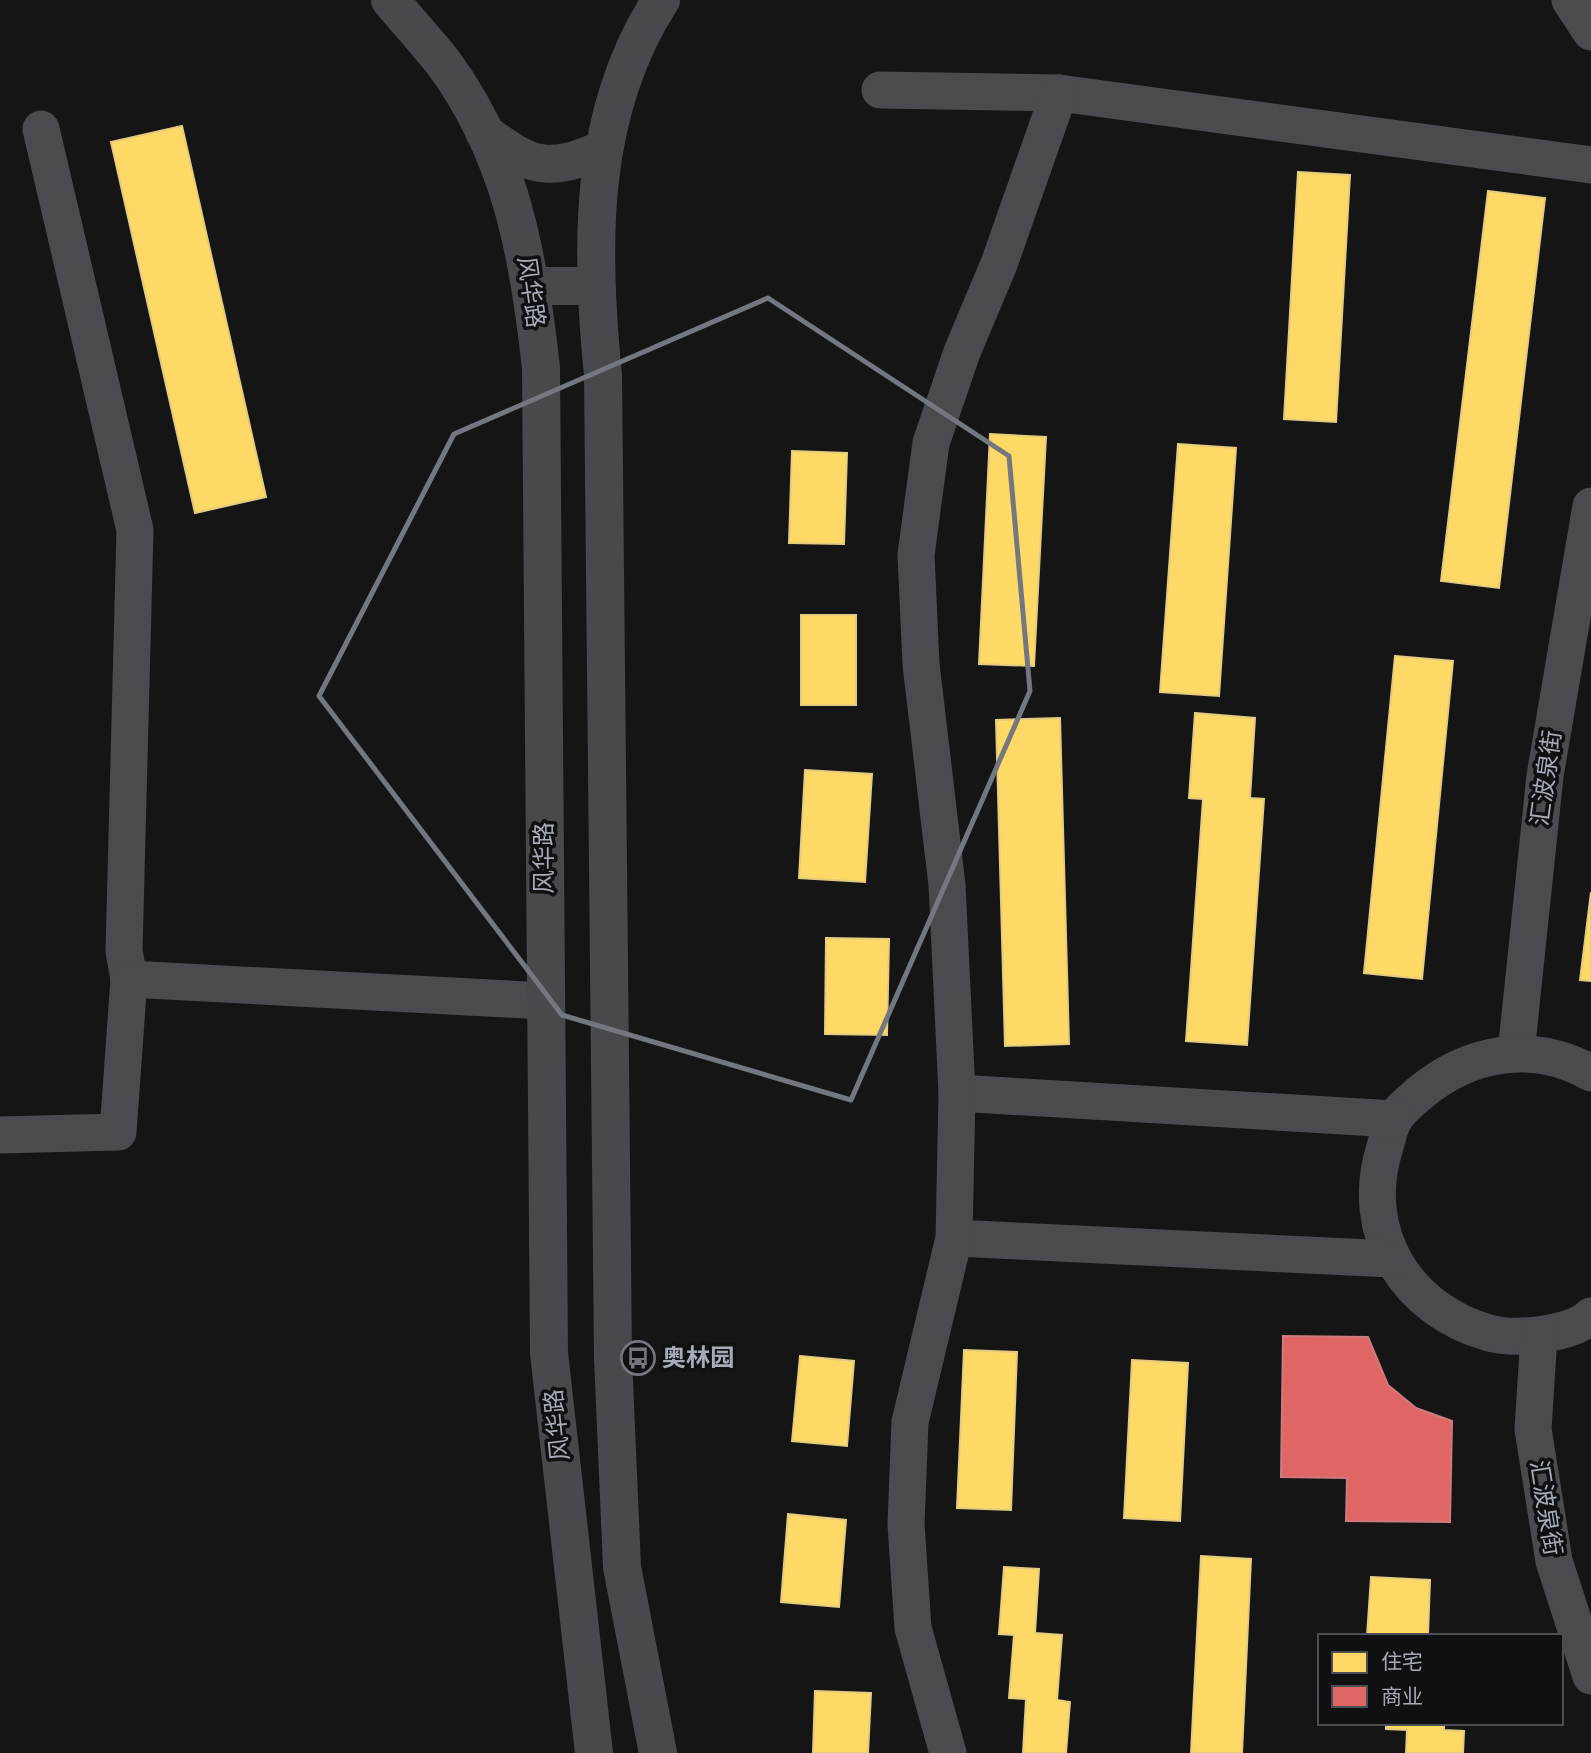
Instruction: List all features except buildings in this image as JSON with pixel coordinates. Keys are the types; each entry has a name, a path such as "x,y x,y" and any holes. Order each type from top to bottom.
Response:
{"street":[{"name":"风华路","path":"390,0 443,63 484,132 509,191 524,244 532,286 541,368 549,1353 594,1753"},
{"path":"659,1753 622,1567 614,1372 603,374 594,286 595,211 603,149 624,75 661,0"},
{"path":"1570,0 1591,32"},
{"path":"880,89 1059,93 1591,164"},
{"path":"948,1753 913,1628 906,1524 910,1422 954,1238 957,1093 947,886 921,664 916,555 931,443 962,352 999,264 1059,93"},
{"path":"0,1135 118,1132 129,979 124,951 135,530 41,129"},
{"path":"484,132 514,154 545,165 572,163 603,149"},
{"path":"532,286 594,286"},
{"name":"汇波泉街","path":"1516,1053 1545,776 1586,558 1591,506"},
{"path":"129,979 545,1000"},
{"path":"1591,1073 1553,1057 1516,1053 1478,1058 1442,1075 1394,1119 1379,1168 1378,1213 1392,1259 1418,1295 1462,1325 1500,1336 1539,1336 1591,1316"},
{"path":"957,1093 1394,1119"},
{"path":"954,1238 1392,1259"},
{"name":"汇波泉街","path":"1539,1336 1533,1429 1554,1561 1591,1676"}],"highlighted area":[{"path":"768,298 1009,456 1030,691 851,1100 562,1015 319,696 454,434"}],"place":[{"name":"奥林园","path":"638,1358"}]}
